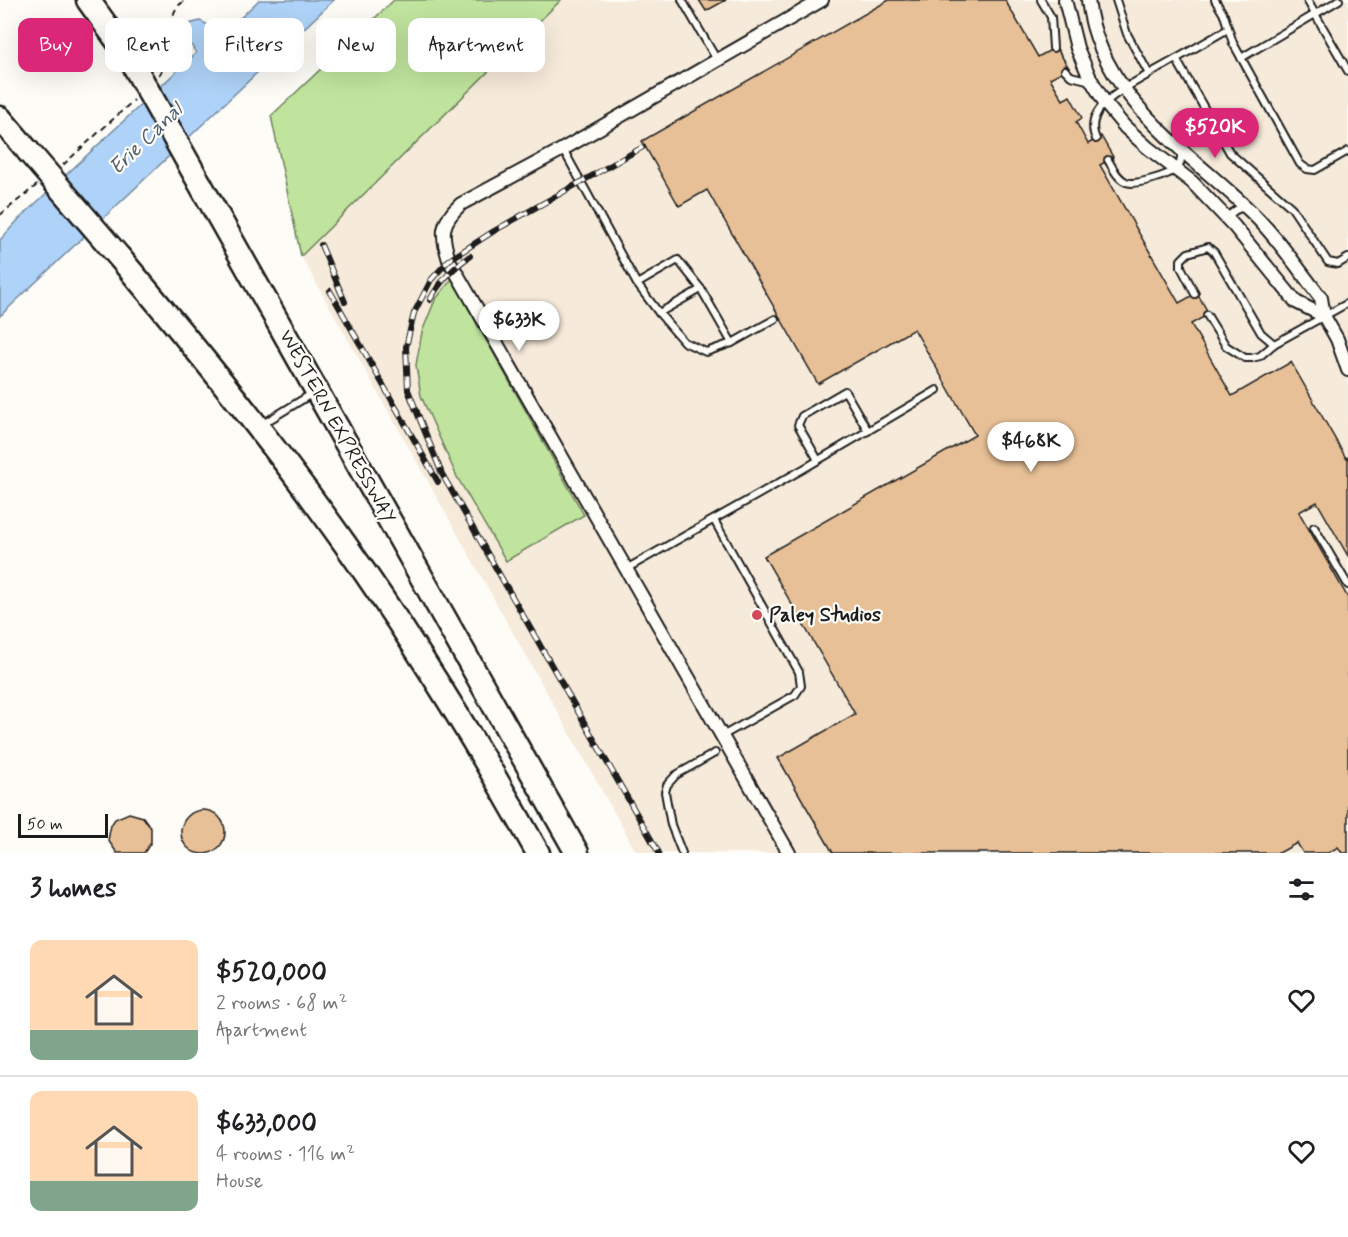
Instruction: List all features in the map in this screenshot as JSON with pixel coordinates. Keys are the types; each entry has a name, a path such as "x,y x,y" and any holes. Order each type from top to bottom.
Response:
{"highway":[{"path":"88,0 105,24"},
{"name":"WESTERN EXPRESSWAY","path":"99,0 108,18"},
{"name":"WESTERN EXPRESSWAY","path":"137,72 577,853"},
{"path":"0,118 120,258 258,427 345,544 418,652 470,735 538,853"},
{"path":"0,123 28,151"}],"street":[{"path":"789,853 449,260 442,229 448,215 460,204 563,149 822,0"},
{"path":"1065,0 1077,48 1105,104 1125,127 1176,169 1227,219 1296,302 1324,316"},
{"path":"1088,0 1089,13 1103,53 1123,90 1155,126 1248,209 1321,298 1324,316 1337,339 1348,370"}],"lane":[{"path":"682,0 717,60"},
{"path":"1041,0 1051,18 1053,48"},
{"path":"1116,0 1127,34 1149,74"},
{"path":"1215,0 1224,15 1241,58 1300,164 1315,171 1348,152"},
{"path":"1307,0 1348,71"},
{"path":"1241,58 1339,0"},
{"path":"1096,139 1093,124 1099,110 1105,104 1149,74 1228,29"},
{"path":"1176,59 1230,153 1292,208 1328,262 1338,264 1348,258"},
{"path":"1065,70 1071,76 1092,81"},
{"path":"563,149 637,284 658,313 684,342 706,352 732,343 775,319"},
{"path":"1108,160 1117,175 1124,181 1132,184 1140,183 1176,169 1181,162 1182,150"},
{"path":"1227,219 1238,208 1248,209"},
{"path":"1195,294 1180,267 1180,260 1188,253 1208,247 1214,252 1261,333 1274,344"},
{"path":"637,284 678,260 701,289 732,343"},
{"path":"658,313 701,289"},
{"path":"1207,315 1226,346 1245,358 1260,356 1274,344 1348,303"},
{"path":"626,569 937,390"},
{"path":"258,427 316,391"},
{"path":"818,460 798,425 802,416 845,391 868,431"},
{"path":"714,520 800,672 801,686 795,695 722,736"},
{"path":"1314,527 1348,585"},
{"path":"682,853 671,825 665,792 667,785 676,775 715,753"}],"path":[{"path":"158,76 164,69 170,48 171,18 180,3 187,0"},
{"path":"55,170 83,148 138,97"},
{"path":"0,215 37,185"}],"shaded area":[{"path":"561,0 1348,0 1348,853 637,853 301,256 488,72 545,72 545,18 543,18"}],"green space":[{"path":"394,0 561,0 543,18 408,18 408,72 488,72 301,256 271,116 318,72 396,72 396,18 375,18"},
{"path":"452,279 584,515 506,561 457,477 421,396 416,365 422,332 435,300"}],"water":[{"path":"259,0 334,0 304,28 304,18 240,18"},
{"name":"Erie Canal","path":"200,21 204,23 204,72 258,72 0,316 0,240 19,219 176,72 192,72 192,57 196,53 192,46 192,23"}],"building":[{"path":"699,0 726,0 706,11"},
{"path":"889,0 1005,0 1038,57 1056,47 1069,68 1050,78 1063,100 1070,96 1082,118 1076,122 1088,144 1101,136 1113,157 1100,165 1179,303 1197,293 1209,314 1191,324 1232,396 1291,362 1346,458 1348,457 1348,556 1317,502 1299,512 1348,598 1348,853 1342,853 1338,847 1328,853 1303,853 1297,843 1279,853 833,853 778,758 855,714 764,556 975,435 914,329 818,384 707,190 679,206 642,141"},
{"path":"203,810 211,812 223,824 225,832 223,840 211,852 195,852 183,840 181,832 183,824 195,812"},
{"path":"129,813 143,817 151,828 151,842 144,853 117,853 108,840 111,825 115,819"}],"railway":[{"path":"643,147 494,231 449,260 431,280 414,313 406,347 408,390 442,474 659,853"},
{"path":"321,245 345,302"},
{"path":"430,300 447,275 470,256"},
{"path":"330,291 438,482"}],"place":[{"name":"Paley Studios","path":"757,615"}]}
